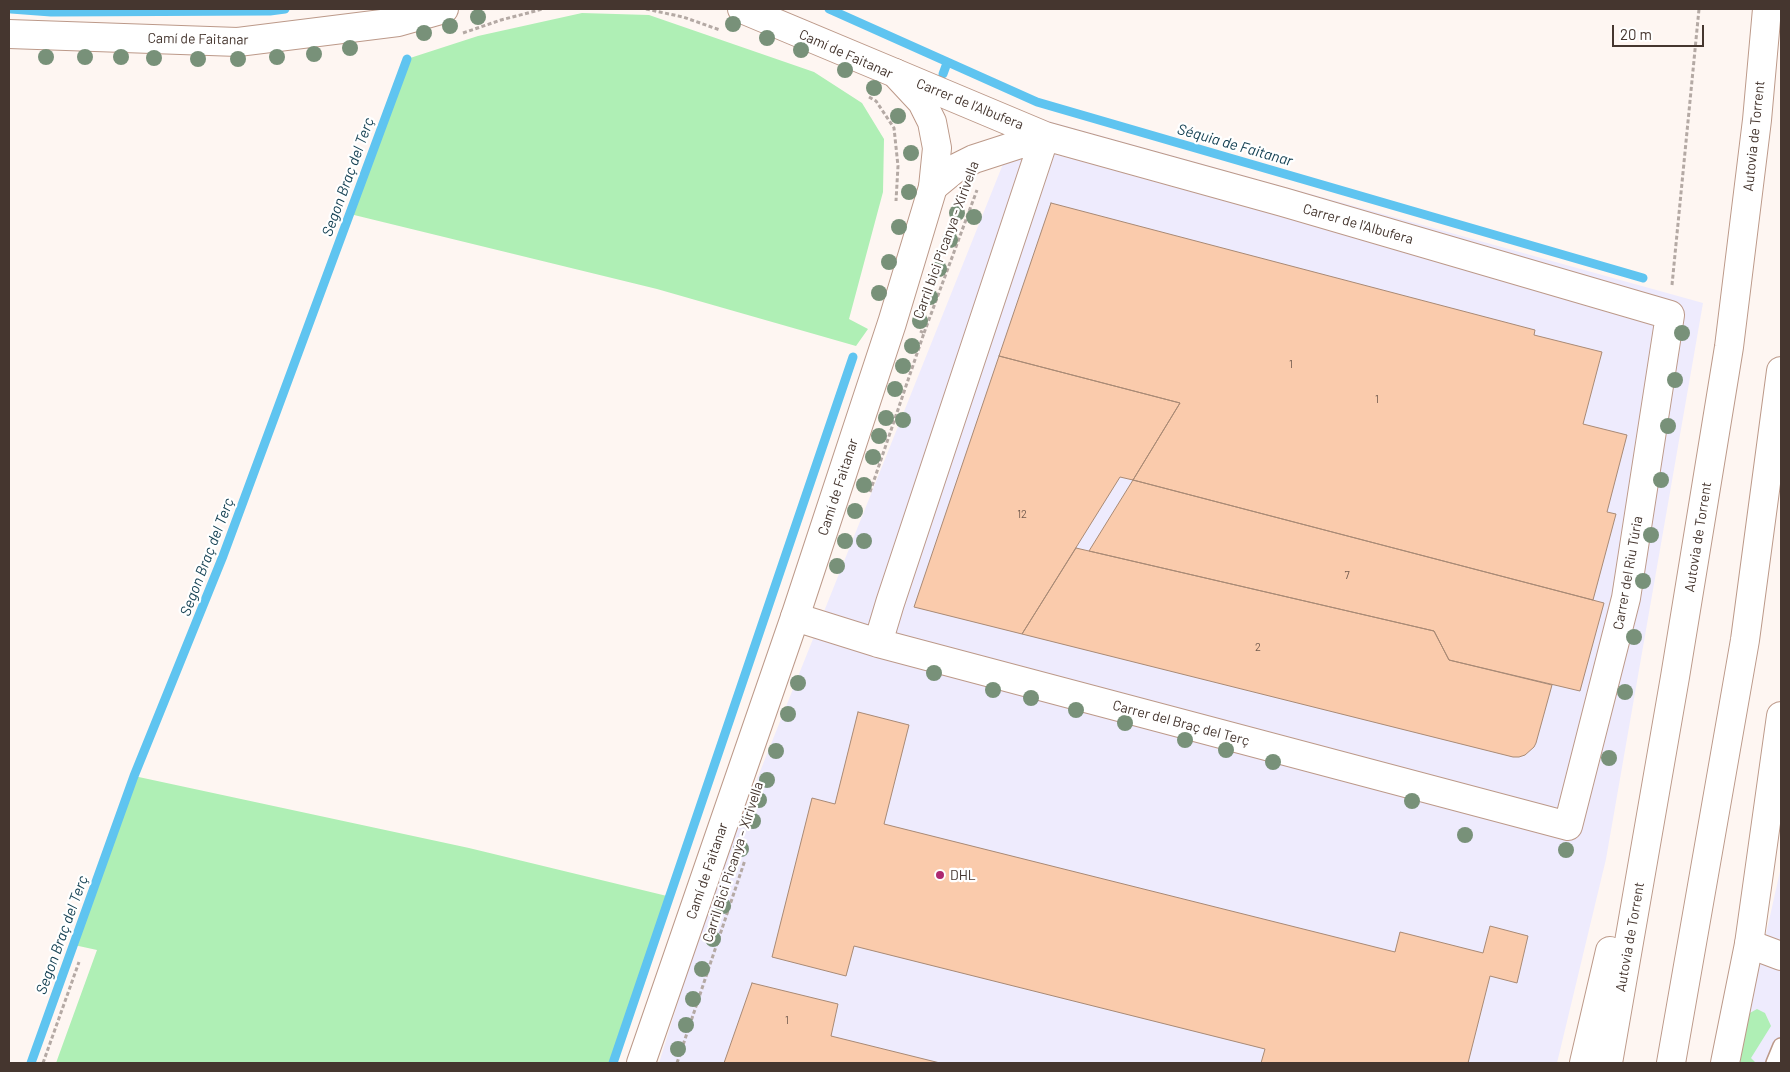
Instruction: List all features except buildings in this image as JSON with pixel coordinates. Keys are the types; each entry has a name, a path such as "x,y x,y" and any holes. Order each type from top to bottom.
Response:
{"main road":[{"name":"Camí de Faitanar","path":"9,34 238,42 398,22 444,9"},
{"name":"Camí de Faitanar","path":"641,1063 795,617 892,323 933,187 937,148 932,122 922,102 895,73 742,9"},
{"name":"Autovia de Torrent","path":"1608,1063 1675,677 1729,347 1757,120 1767,9"},
{"name":"Carrer de l'Albufera","path":"895,73 1045,136 1283,202 1670,315"},
{"name":"Carrer de l'Albufera","path":"933,187 956,168 974,159 1045,136"},
{"path":"878,643 1045,136"},
{"name":"Carrer del Riu Túria","path":"1568,826 1626,598 1670,315"},
{"path":"1671,1063 1745,640 1781,371"},
{"name":"Carrer del Braç del Terç","path":"795,617 878,643 1568,826"},
{"path":"1584,1063 1675,677"},
{"path":"1725,1063 1749,944 1780,725"},
{"path":"1749,944 1781,956"}],"lane":[{"path":"1774,1063 1781,1046"}],"path":[{"path":"646,9 683,17 729,33"},
{"path":"1670,315 1699,9"},
{"path":"862,92 876,101 894,128 898,166 894,206"},
{"name":"Carril bici Picanya - Xirivella","path":"924,332 974,201 989,154"},
{"name":"Carril Bici Picanya - Xirivella","path":"677,1063 747,856"},
{"path":"43,1063 79,962"}],"shaded area":[{"path":"1023,114 1703,303 1606,859 1557,1063 659,1063 713,889"},
{"path":"1781,867 1781,1063 1740,1063 1748,1014"}],"green space":[{"path":"582,13 649,15 814,72 862,103 884,139 883,192 849,319 868,329 856,346 657,289 350,214 407,59 478,36"},
{"path":"134,776 469,848 667,896 609,1063 56,1063 97,950 74,945"},
{"path":"1757,1009 1765,1013 1771,1026 1751,1058 1756,1063 1740,1063 1748,1014"}],"waterway":[{"name":"Séquia de Faitanar","path":"11,9 51,12 270,11 285,9"},
{"name":"Séquia de Faitanar","path":"829,9 1037,102 1643,278"},
{"name":"Segon Braç del Terç","path":"31,1063 134,776 223,556 407,59"},
{"path":"943,74 947,63"},
{"path":"613,1063 853,357"}],"place":[{"name":"DHL","path":"940,875"}]}
